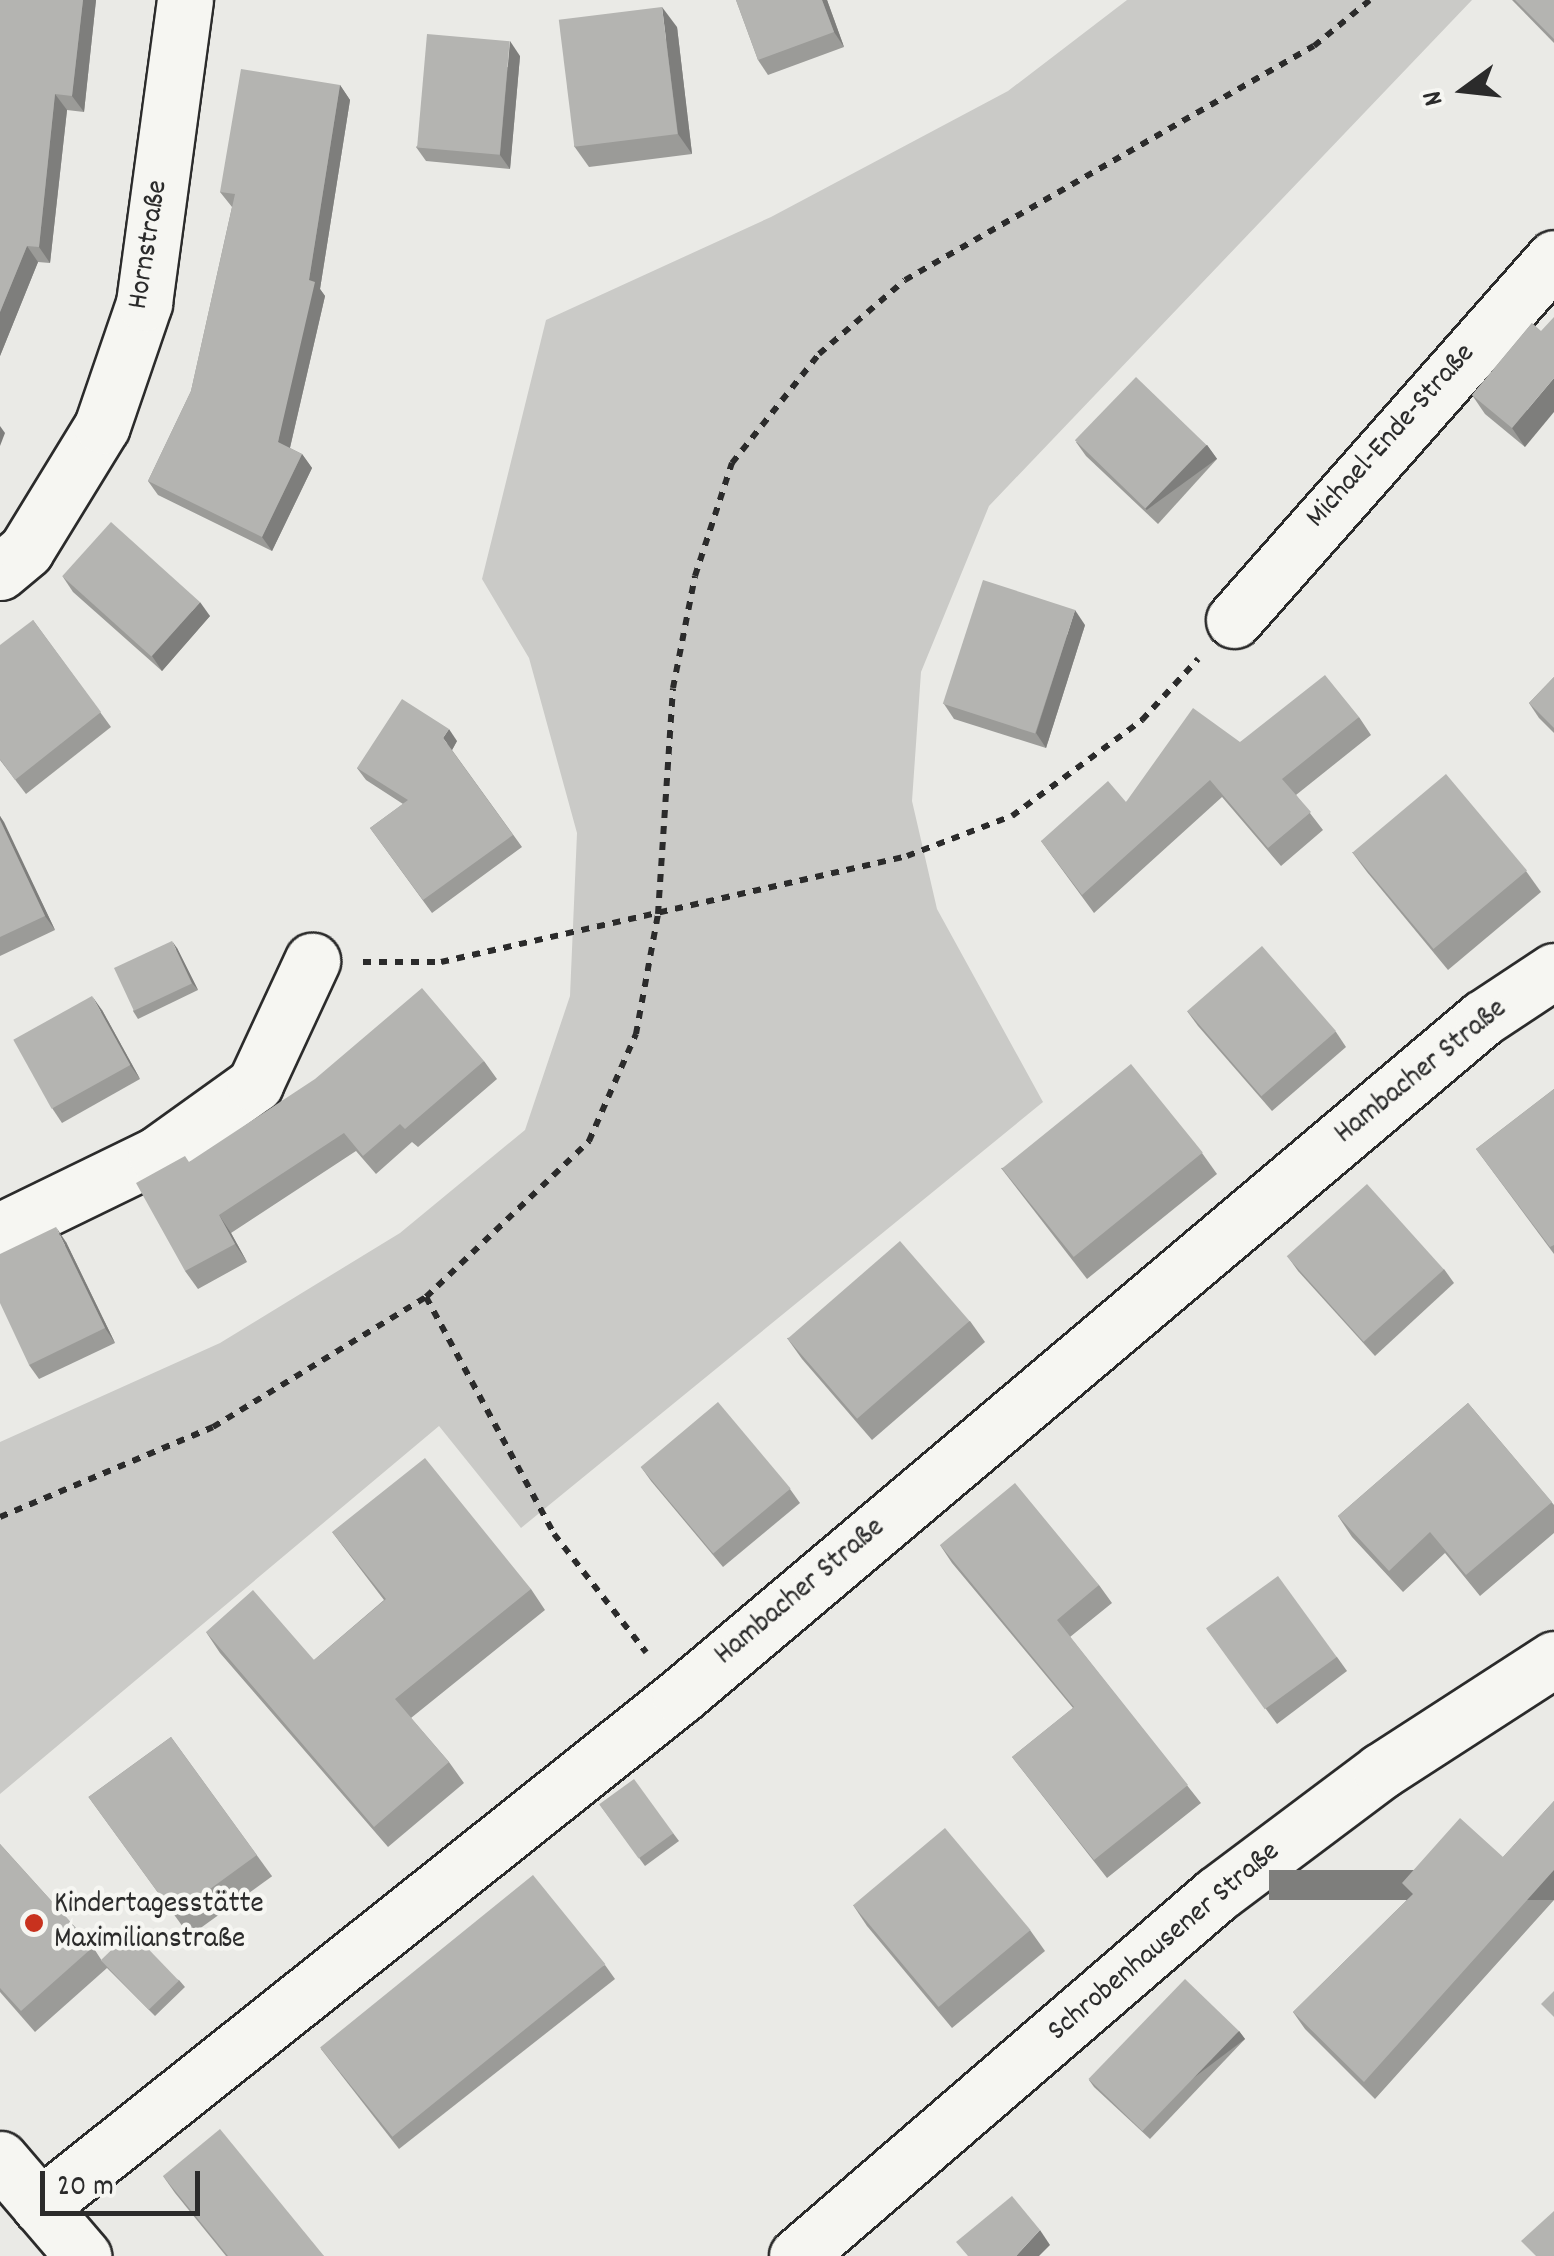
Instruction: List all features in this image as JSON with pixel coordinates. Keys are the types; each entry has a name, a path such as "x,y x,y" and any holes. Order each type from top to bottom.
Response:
{"street":[{"name":"Hornstraße","path":"0,572 26,550 102,426 144,303 185,0"},
{"name":"Michael-Ende-Straße","path":"1234,620 1554,258"},
{"path":"0,1231 156,1155 255,1084 312,961"},
{"name":"Hambacher Straße","path":"40,2206 680,1696 1483,1018 1551,980"},
{"name":"Schrobenhausener Straße","path":"797,2256 1217,1894 1382,1771 1554,1658"},
{"path":"0,2159 83,2256"}],"path":[{"path":"0,1517 212,1427 426,1297 590,1141 636,1034 658,914 673,688 695,576 732,463 819,354 905,280 1314,46 1370,0"},
{"path":"312,961 442,962 907,856 1012,816 1142,720 1234,620"},
{"path":"426,1297 554,1534 680,1696"}],"shaded area":[{"path":"1127,0 1472,0 989,506 921,672 912,801 937,909 1043,1102 521,1528 439,1426 0,1794 0,1442 220,1343 400,1233 525,1130 570,996 577,833 529,658 482,579 546,320 771,217 1008,91"}],"building":[{"path":"0,0 83,0 72,96 55,94 39,247 27,246 0,312"},
{"path":"736,0 822,0 834,32 758,60"},
{"path":"1515,0 1554,0 1554,39"},
{"path":"662,7 678,134 574,147 559,20"},
{"path":"427,34 510,41 500,155 417,148"},
{"path":"241,69 340,85 309,280 315,282 278,442 302,454 262,537 148,481 191,391 235,194 220,192"},
{"path":"1554,317 1554,378 1512,428 1472,395 1532,323 1541,331"},
{"path":"1136,377 1206,445 1145,508 1075,440"},
{"path":"111,522 200,602 151,657 62,576"},
{"path":"983,580 1075,610 1035,734 943,704"},
{"path":"33,620 101,712 15,780 0,759 0,645"},
{"path":"1325,675 1359,717 1282,779 1311,812 1268,848 1210,780 1082,895 1041,841 1108,781 1126,802 1193,708 1240,742"},
{"path":"1554,677 1554,728 1529,703"},
{"path":"402,699 449,729 443,738 513,835 423,900 370,828 408,800 357,768"},
{"path":"1446,774 1527,871 1434,949 1353,852"},
{"path":"0,820 45,916 0,937"},
{"path":"172,941 192,984 134,1011 114,968"},
{"path":"1262,946 1336,1031 1261,1096 1187,1011"},
{"path":"422,988 484,1061 405,1129 400,1124 363,1156 344,1133 219,1215 235,1244 185,1271 136,1183 185,1156 189,1162 315,1079"},
{"path":"92,996 130,1065 52,1109 13,1040"},
{"path":"1131,1064 1203,1153 1074,1257 1002,1168"},
{"path":"1554,1089 1554,1245 1550,1247 1476,1149"},
{"path":"1367,1184 1444,1269 1364,1342 1287,1256"},
{"path":"56,1227 105,1328 29,1365 0,1303 0,1254"},
{"path":"900,1241 970,1321 857,1419 788,1339"},
{"path":"718,1402 791,1489 713,1553 641,1467"},
{"path":"1468,1403 1552,1502 1466,1575 1430,1532 1389,1571 1338,1516"},
{"path":"425,1458 531,1589 395,1699 449,1762 374,1827 206,1632 253,1590 314,1660 386,1599 332,1532"},
{"path":"1015,1483 1099,1585 1057,1620 1188,1785 1094,1860 1012,1757 1074,1707 940,1545"},
{"path":"1278,1576 1337,1657 1265,1709 1206,1628"},
{"path":"171,1737 257,1855 174,1915 88,1797"},
{"path":"634,1779 673,1833 639,1858 599,1804"},
{"path":"1554,1801 1554,1870 1364,2082 1293,2012 1413,1894 1402,1883 1460,1818 1503,1857"},
{"path":"945,1828 1030,1930 939,2007 853,1905"},
{"name":"Kindertagesstätte Maximilianstraße","path":"0,1844 93,1947 21,2011 0,1988"},
{"path":"533,1875 605,1964 392,2137 320,2047"},
{"path":"131,1931 179,1981 149,2010 101,1960"},
{"path":"1185,1979 1239,2031 1142,2131 1088,2079"},
{"path":"1554,1991 1554,2017 1541,2004"},
{"path":"220,2129 324,2256 228,2256 163,2176"},
{"path":"1012,2196 1040,2230 1016,2256 968,2256 956,2242"},
{"path":"1554,2211 1554,2256 1536,2256 1521,2241"}],"place":[{"name":"Kindertagesstätte Maximilianstraße","path":"34,1923"}]}
